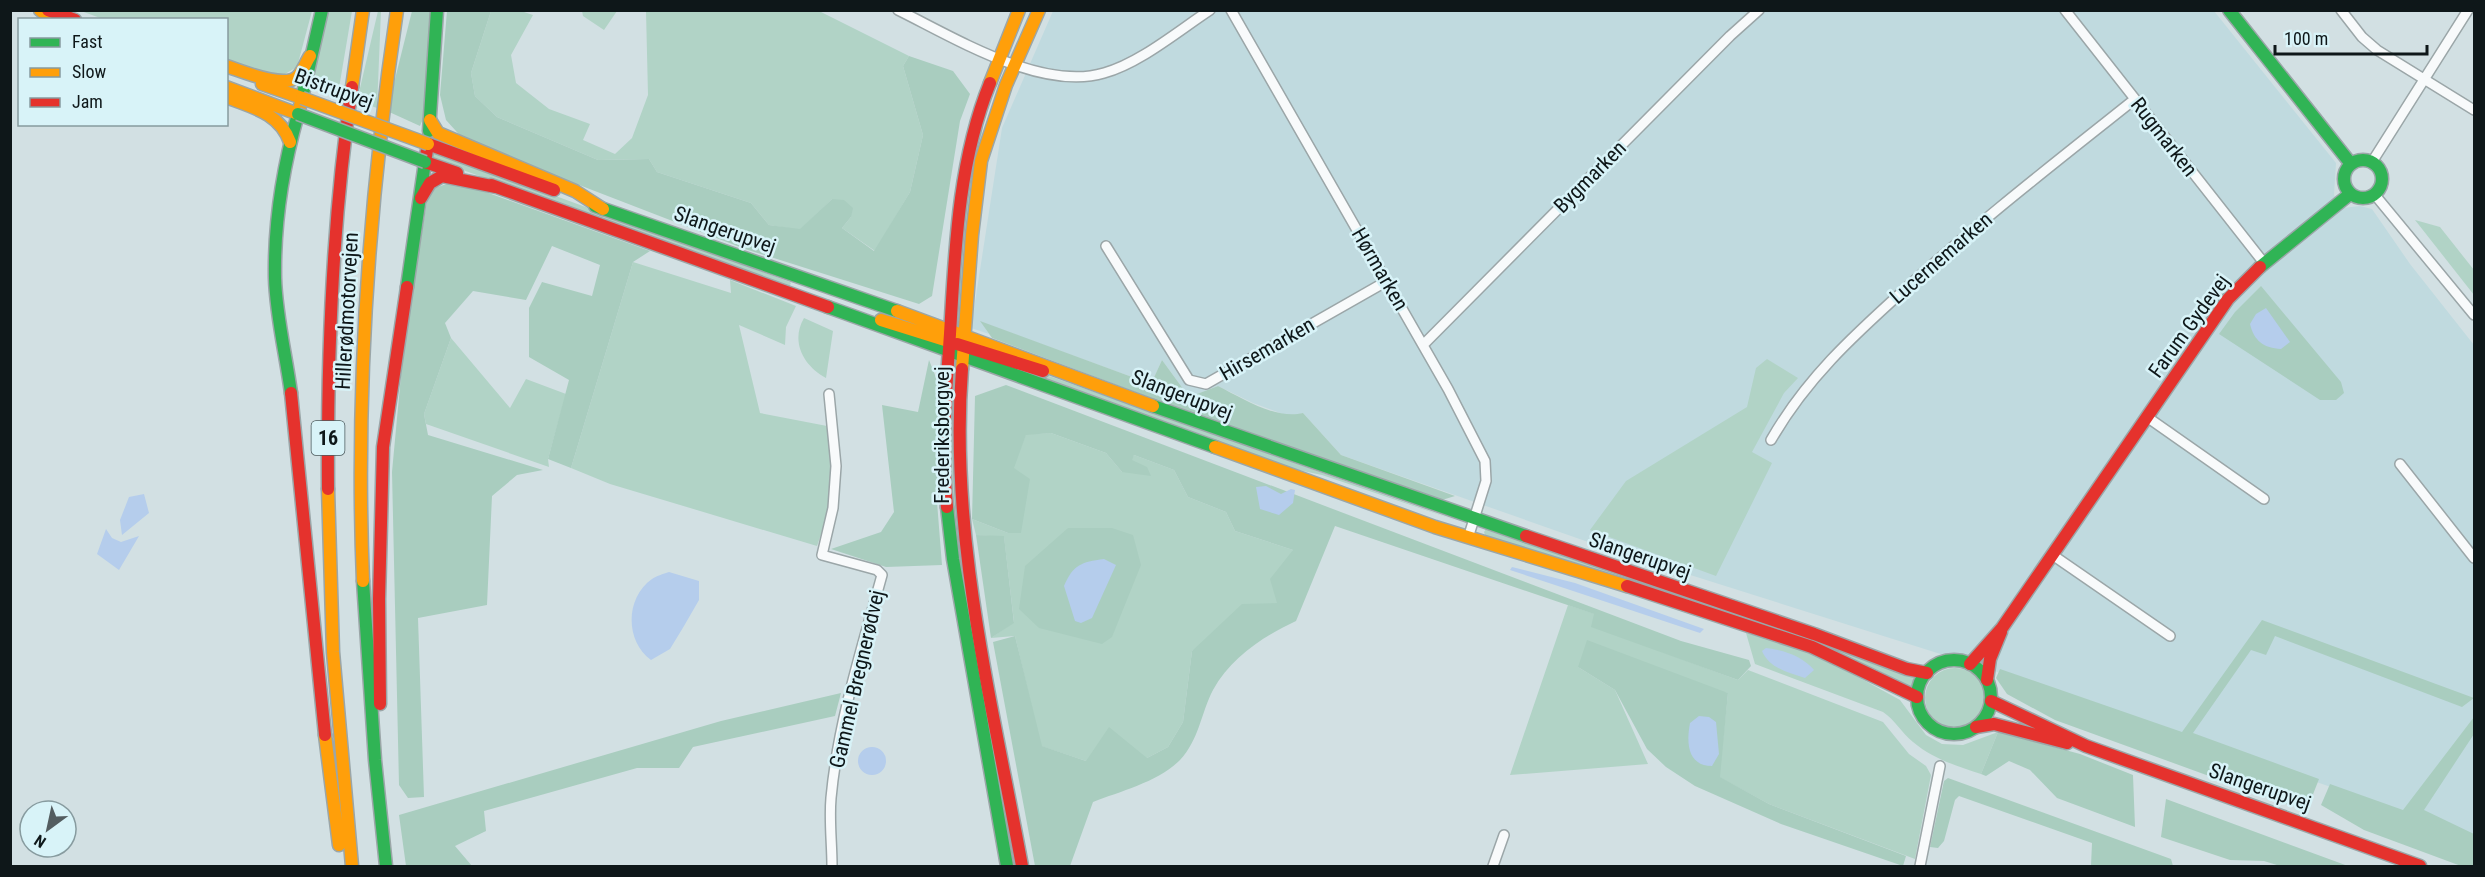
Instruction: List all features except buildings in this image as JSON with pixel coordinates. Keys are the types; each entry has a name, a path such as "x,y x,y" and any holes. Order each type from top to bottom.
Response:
{"main road":[{"path":"46,10 62,18"},
{"path":"46,10 69,18"},
{"path":"322,10 290,142 277,217 275,280 296,425 328,765 343,867"},
{"name":"Hillerødmotorvejen","path":"352,867 340,759 329,601 327,453 335,251 344,150 363,10"},
{"name":"Hillerødmotorvejen","path":"386,867 373,759 363,600 361,393 377,162 397,10"},
{"path":"373,759 380,711 379,599 382,447 428,144 436,10"},
{"name":"Frederiksborgvej","path":"1007,867 965,630 947,503 944,428 948,341 963,182 976,122 998,58 1019,10"},
{"name":"Frederiksborgvej","path":"1022,867 963,527 958,419 981,161 1016,64 1039,10"},
{"path":"2229,10 2351,164"},
{"path":"228,67 269,81 291,81 298,76 310,56"},
{"name":"Bistrupvej","path":"228,72 428,144"},
{"name":"Bistrupvej","path":"228,88 425,162"},
{"path":"228,98 277,119 287,129 290,142"},
{"path":"430,120 438,133 575,191 603,209"},
{"name":"Slangerupvej","path":"428,144 1468,537 1641,590 1812,647 1917,697"},
{"path":"2364,160 2372,162 2382,176 2380,188 2375,195 2364,199 2350,194 2343,179 2351,164 2364,160"},
{"name":"Slangerupvej","path":"425,162 832,308 1109,388 1214,429 1814,634 1907,669 1927,673"},
{"path":"419,201 430,183 442,176 496,187"},
{"name":"Farum Gydevej","path":"1970,664 2002,628 2054,556 2228,299 2264,263 2350,194"},
{"name":"Farum Gydevej","path":"1987,680 1989,659 2002,628"},
{"path":"1947,661 1970,664 1987,680 1991,701 1987,716 1976,728 1962,734 1941,732 1924,718 1917,697 1922,680 1927,673 1947,661"},
{"name":"Slangerupvej","path":"1991,701 2086,746 2420,867"},
{"name":"Slangerupvej","path":"1976,728 1994,724 2074,745 2086,746"}],"street":[{"path":"898,10 998,58 1041,72 1065,76 1104,73 1130,63 1210,10"},
{"name":"Hørmarken","path":"1231,10 1387,281 1485,461 1486,481 1468,537"},
{"name":"Bygmarken","path":"1423,345 1730,36 1759,10"},
{"name":"Rugmarken","path":"2065,10 2264,263"},
{"path":"2341,10 2377,50 2475,110"},
{"path":"2372,162 2468,10"},
{"name":"Lucernemarken","path":"1771,440 1791,406 1820,369 1878,313 1966,233 2135,99"},
{"path":"2375,195 2475,315"},
{"name":"Hirsemarken","path":"1106,246 1189,380 1198,384 1206,384 1387,281"},
{"name":"Gammel Bregnerødvej","path":"829,394 836,466 833,508 822,555 877,570 882,575 837,752 831,800 832,867"},
{"path":"2147,417 2265,499"},
{"path":"2400,464 2475,558"},
{"path":"2054,556 2170,636"},
{"path":"1920,867 1940,766"},
{"path":"1493,867 1504,835"}],"shaded area":[{"path":"1053,11 2214,11 2336,163 2334,195 2343,208 2360,206 2372,209 2410,264 2474,345 2474,843 2416,817 2055,690 1611,550 1341,455 1303,413 1291,417 1253,403 1218,386 1189,397 1162,360 1151,384 981,322 989,334 971,328 1002,128"}],"green space":[{"path":"582,10 617,11 604,30 583,16"},
{"path":"81,11 312,11 297,67 278,78 228,61 228,18 100,18"},
{"path":"329,11 352,11 338,94 309,86"},
{"path":"378,11 381,11 377,108 357,101"},
{"path":"412,11 432,11 425,114 420,126 387,111"},
{"path":"447,11 491,11 471,73 475,96 497,117 598,160 649,159 657,172 751,203 769,225 800,229 832,199 844,200 853,208 851,217 842,228 874,251 910,192 923,135 903,66 909,56 953,71 970,94 960,121 932,296 919,304 745,249 465,141 446,120 440,95"},
{"path":"491,11 521,11 533,15 511,55 516,83 549,109 590,124 583,140 615,154 632,138 648,95 646,11 819,11 909,56 903,66 923,135 910,192 875,251 842,228 851,217 832,199 800,230 769,225 751,203 657,172 649,159 598,160 497,117 475,96 471,73"},
{"path":"994,83 996,84 983,125 960,320 958,319 965,188"},
{"path":"436,152 791,283 789,287 435,160 432,156"},
{"path":"455,181 650,251 633,262 571,468 548,459 569,380 529,357 529,308 542,282 592,296 600,265 552,246 526,300 473,291 445,323 451,338 424,414 428,435 543,470 517,475 492,496 487,605 418,618 424,797 408,798 399,785 392,472 404,343 427,201 435,188"},
{"path":"2415,220 2440,227 2474,270 2474,295"},
{"path":"633,262 731,293 730,280 796,306 786,327 785,345 739,325 760,413 827,426 831,459 831,487 827,514 817,546 610,484 571,468"},
{"path":"2261,286 2341,382 2344,393 2336,400 2320,400 2219,334 2235,312"},
{"path":"804,318 833,331 826,378 811,367 801,352 798,336"},
{"path":"980,321 1151,384 1162,360 1189,397 1218,386 1271,411 1303,413 1341,455 1455,496 1442,500 1255,437 992,338"},
{"path":"451,338 510,408 526,379 566,394 548,459 549,467 426,424 424,414"},
{"path":"1767,359 1798,378 1784,393 1752,452 1772,463 1716,576 1590,530 1626,481 1747,407 1756,368"},
{"path":"929,360 937,380 937,502 942,565 886,567 831,549 881,532 894,512 882,405 918,412"},
{"path":"995,363 1052,377 1461,522 1322,475 1279,466 1188,431"},
{"path":"1006,385 1681,641 1749,660 1751,666 1738,680 1591,627 1594,614 1335,526 1296,621 1260,641 1229,667 1213,690 1196,735 1180,760 1150,780 1093,802 1070,866 1035,866 993,642 1015,636 1042,746 1086,761 1109,727 1147,758 1168,747 1183,722 1192,651 1242,604 1277,603 1270,579 1293,550 1235,531 1226,512 1188,497 1174,470 1134,455 1132,460 1147,467 1151,476 1122,472 1106,453 1051,433 1026,435 1014,468 1030,479 1021,533 1008,533 972,519 975,396"},
{"path":"950,416 954,456 1019,866 1013,866 970,634 948,483"},
{"path":"1051,433 1106,453 1122,472 1134,455 1174,470 1188,497 1226,512 1235,531 1293,550 1277,604 1192,651 1183,722 1168,747 1147,758 1086,761 1041,746 1015,636 991,638 1014,622 1004,537 976,535 972,519 1008,533 1013,468 1026,434"},
{"path":"1068,528 1112,528 1133,535 1141,565 1112,637 1102,644 1039,628 1019,609 1025,566"},
{"path":"1486,529 1703,600 1912,677 1916,679 1913,688 1810,641 1704,602 1486,538 1484,532"},
{"path":"976,535 1004,536 1014,623 991,638"},
{"path":"1568,605 1595,614 1592,626 1738,680 1748,670 1883,722 1909,754 1926,766 1931,775 1915,859 1769,804 1719,777 1728,693 1578,667 1615,690 1648,764 1510,775"},
{"path":"2262,620 2474,698 2462,707 2275,636 2266,655 2251,650 2193,733 2319,779 2310,802 2289,805 2055,720 2007,694 1996,678 2000,669 2182,732"},
{"path":"1746,633 1811,651 1900,700 1926,735 1942,744 1963,745 1998,732 1981,774 1946,761 1921,748 1883,712 1755,664"},
{"path":"1587,640 1728,693 1720,777 1769,804 1906,856 1903,866 1781,824 1695,786 1666,767 1647,749 1615,690 1578,667"},
{"path":"1955,668 1972,673 1980,681 1985,698 1980,715 1972,723 1955,728 1938,723 1930,715 1925,698 1930,681 1938,673"},
{"path":"841,693 835,716 693,747 679,768 637,768 484,811 486,831 455,846 472,866 406,866 399,815 721,721"},
{"path":"2474,717 2474,734 2424,810 2474,834 2474,866 2461,866 2364,830 2321,805 2330,784 2403,810"},
{"path":"1998,732 2080,754 2133,775 2135,827 2057,798 2030,770 2009,761 1986,776 1981,774"},
{"path":"1948,778 2171,859 2173,866 2091,866 2092,843 1959,796 1955,800 1944,841 1938,848 1930,847 1944,781"},
{"path":"2166,799 2348,866 2280,866 2264,861 2230,860 2161,837"}],"water":[{"path":"2266,308 2290,342 2281,349 2265,345 2257,339 2252,330 2250,324 2256,314"},
{"path":"1266,486 1281,494 1291,489 1295,490 1293,503 1279,515 1260,509 1256,487"},
{"path":"144,494 149,513 122,535 120,520 129,497"},
{"path":"106,529 112,538 121,542 139,536 119,570 97,554"},
{"path":"1104,559 1116,565 1092,618 1081,623 1075,621 1064,586 1071,573 1079,566"},
{"path":"1512,567 1575,583 1704,629 1700,633 1510,570"},
{"path":"669,572 699,581 699,600 670,649 651,660 636,642 632,620 633,608 643,587 654,578"},
{"path":"1766,648 1792,654 1814,670 1805,678 1780,669 1765,657 1762,651"},
{"path":"1699,716 1709,717 1716,722 1719,754 1712,766 1698,762 1690,752 1688,739 1690,723"},
{"path":"872,747 882,751 886,761 882,771 872,775 862,771 858,761 862,751"}],"traffic: fast":[{"path":"302,98 322,10"},
{"path":"429,131 437,10"},
{"path":"2229,10 2351,164"},
{"path":"291,393 277,307 275,257 281,195 298,114"},
{"path":"298,114 425,162"},
{"path":"2363,160 2377,165 2382,179 2377,193 2363,198 2349,193 2344,179 2349,165 2363,160"},
{"path":"407,287 425,162"},
{"path":"2260,267 2350,194"},
{"path":"595,206 897,311"},
{"path":"828,307 1215,447"},
{"path":"1153,406 1526,536"},
{"path":"947,507 953,559 1007,866"},
{"path":"363,581 375,760 386,866"},
{"path":"1954,660 1975,666 1985,676 1991,697 1985,718 1975,728 1954,734 1933,728 1923,718 1917,697 1923,676 1933,666 1954,660"}],"traffic: slow":[{"path":"40,10 50,18"},
{"path":"352,87 363,10"},
{"path":"363,581 361,437 366,294 379,152 397,10"},
{"path":"990,83 1019,10"},
{"path":"962,369 972,235 981,161 1006,85 1039,10"},
{"path":"228,67 263,78 292,80 298,76 310,56"},
{"path":"228,88 298,114 302,98 262,84"},
{"path":"228,98 264,112 279,124 290,142"},
{"path":"302,98 428,144"},
{"path":"430,120 438,133 575,191 603,209"},
{"path":"897,311 1153,406"},
{"path":"881,320 948,341 956,341"},
{"path":"1215,447 1435,527 1627,586"},
{"path":"328,489 333,652 352,866"},
{"path":"325,735 339,845"}],"traffic: jam":[{"path":"48,10 70,18"},
{"path":"947,507 944,464 945,421 956,238 971,144 990,83"},
{"path":"328,489 329,388 335,237 352,87"},
{"path":"457,173 425,162 428,144 554,190"},
{"path":"421,198 430,183 442,176 496,187"},
{"path":"491,185 828,307"},
{"path":"1970,664 2002,628 2228,299 2260,267"},
{"path":"380,704 379,599 383,447 407,287"},
{"path":"957,344 1043,371"},
{"path":"962,369 960,432 967,556 986,681 1022,866"},
{"path":"291,393 325,735"},
{"path":"1526,536 1814,634 1907,669 1927,673"},
{"path":"1627,586 1812,647 1917,697"},
{"path":"1987,680 1990,659 2001,632"},
{"path":"1991,701 2086,746 2420,866"},
{"path":"1976,727 1994,724 2067,743"}]}
